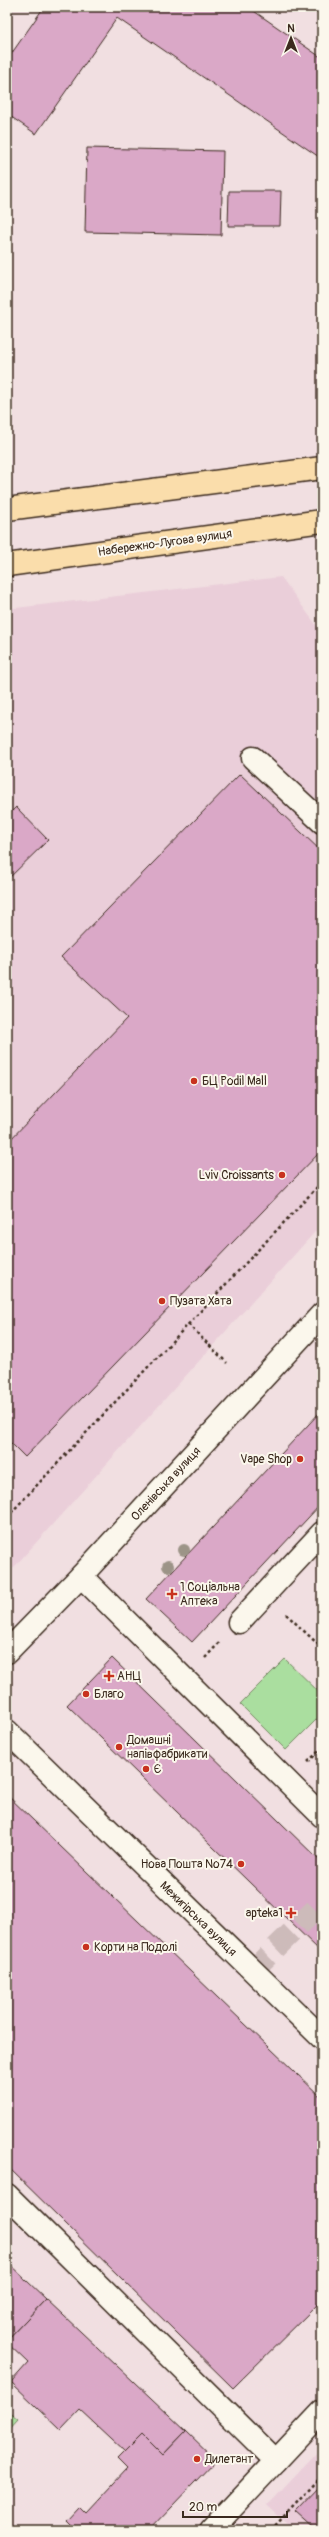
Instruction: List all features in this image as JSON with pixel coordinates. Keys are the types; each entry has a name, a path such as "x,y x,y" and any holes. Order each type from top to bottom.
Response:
{"main road":[{"path":"7,509 322,468"},
{"name":"Набережно-Лугова вулиця","path":"7,565 322,521"}],"street":[{"path":"253,758 322,822"},
{"name":"Оленівська вулиця","path":"7,1652 81,1576 322,1314"},
{"path":"239,1622 322,1533"},
{"path":"81,1576 322,1816"},
{"name":"Межигірська вулиця","path":"7,1731 322,2038"},
{"path":"7,2195 276,2461"},
{"path":"211,2530 322,2412"}],"path":[{"path":"7,1516 322,1182"},
{"path":"188,1324 227,1363"},
{"path":"264,1595 322,1648"},
{"path":"184,1679 239,1622"},
{"path":"271,2530 322,2476"}],"shaded area":[{"path":"281,577 322,633 322,1224 7,1575 7,609"},
{"path":"322,2447 322,2530 293,2530 267,2505"}],"green space":[{"path":"285,1659 322,1695 322,1714 286,1750 240,1704"},
{"path":"7,2411 18,2420 7,2432"}],"building":[{"path":"44,7 248,7 322,58 322,159 117,18 36,134 7,114 7,60"},
{"path":"87,148 223,151 221,235 85,232"},
{"path":"229,191 281,191 280,226 228,226"},
{"name":"БЦ Podil Mall","path":"240,774 322,852 322,1150 25,1457 7,1439 7,1143 127,1018 61,957"},
{"path":"16,807 48,840 7,880 7,816"},
{"path":"322,1410 322,1503 192,1642 146,1599"},
{"path":"112,1658 322,1863 322,1953 67,1705"},
{"name":"Корти на Подолі","path":"7,1795 322,2098 322,2300 233,2388 7,2166"},
{"path":"7,2262 46,2299 7,2340"},
{"path":"46,2299 186,2431 163,2455 142,2434 125,2452 80,2410 61,2430 11,2382 28,2363 7,2343 7,2340"},
{"path":"186,2431 216,2460 149,2530 70,2530 73,2527 66,2520 79,2506 86,2513 127,2469 117,2459 142,2434 163,2455"},
{"path":"322,2484 322,2530 315,2530 295,2512"}],"tunnel":[{"path":"252,1971 322,1903"}],"place":[{"name":"БЦ Podil Mall","path":"194,1081"},
{"name":"Lviv Croissants","path":"282,1175"},
{"name":"Пузата Хата","path":"162,1301"},
{"name":"Vape Shop","path":"300,1459"},
{"name":"1 Соціальна Аптека","path":"172,1594"},
{"name":"АНЦ","path":"109,1676"},
{"name":"Благо","path":"86,1694"},
{"name":"Домашні напівфабрикати","path":"119,1747"},
{"name":"Є","path":"146,1769"},
{"name":"Нова Пошта №74","path":"241,1864"},
{"name":"apteka1","path":"291,1913"},
{"name":"Корти на Подолі","path":"86,1947"},
{"name":"Дилетант","path":"197,2459"}]}
